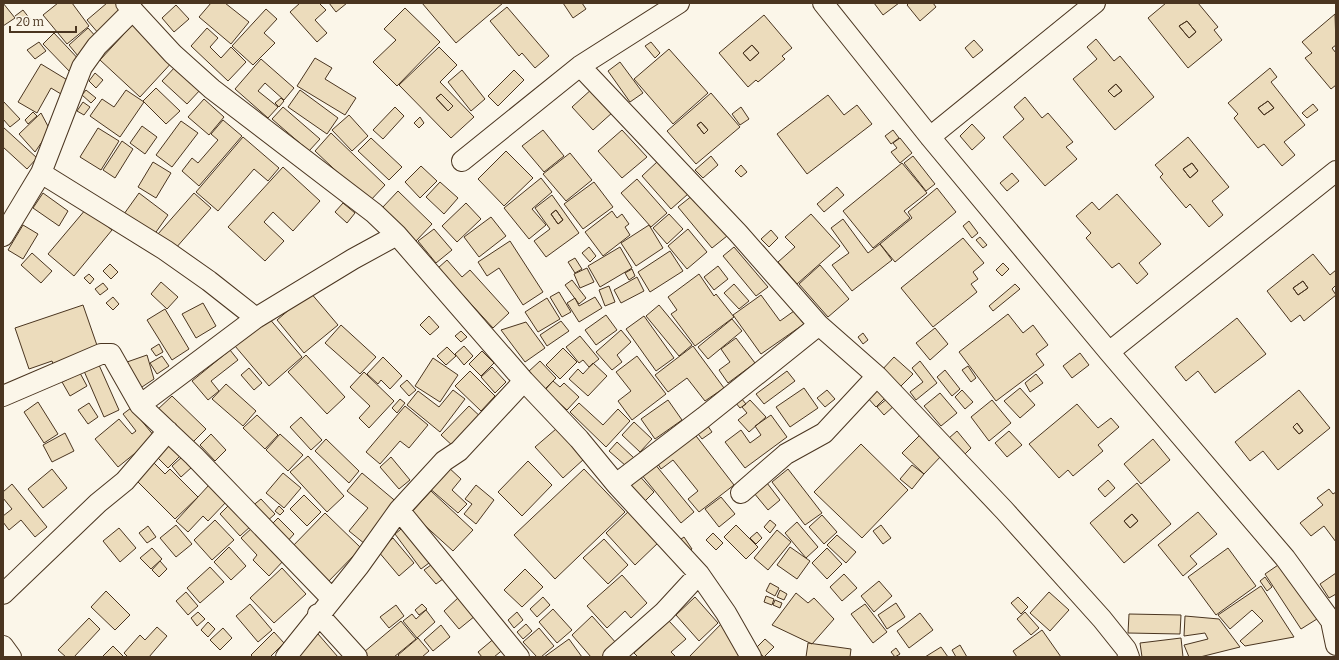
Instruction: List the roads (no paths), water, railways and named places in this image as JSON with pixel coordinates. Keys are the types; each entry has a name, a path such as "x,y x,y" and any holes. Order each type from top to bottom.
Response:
{"street":[{"path":"462,161 580,66 679,3"},
{"path":"823,3 930,137 1109,352 1285,558 1331,621 1336,645"},
{"path":"930,137 1095,3"},
{"path":"3,236 41,172 82,67 129,7 173,54 212,89 374,213 397,235 524,381 579,440 616,484 698,574 726,613 751,657"},
{"path":"580,66 738,233 819,325 877,376 1004,510 1097,614 1126,649 1129,657"},
{"path":"41,172 165,250 209,281 256,318"},
{"path":"1109,352 1336,172"},
{"path":"140,405 256,318 397,235"},
{"path":"616,484 704,417 819,325"},
{"path":"3,396 101,354 111,354 140,405 288,551 332,599"},
{"path":"741,493 786,454 824,433 877,376"},
{"path":"286,657 318,614 359,566 399,510 444,461 460,451 524,381"},
{"path":"3,594 98,503 125,481 168,431"},
{"path":"399,510 519,657"},
{"path":"613,657 664,612 698,574"},
{"path":"318,614 357,657"},
{"path":"3,646 11,657"}]}
